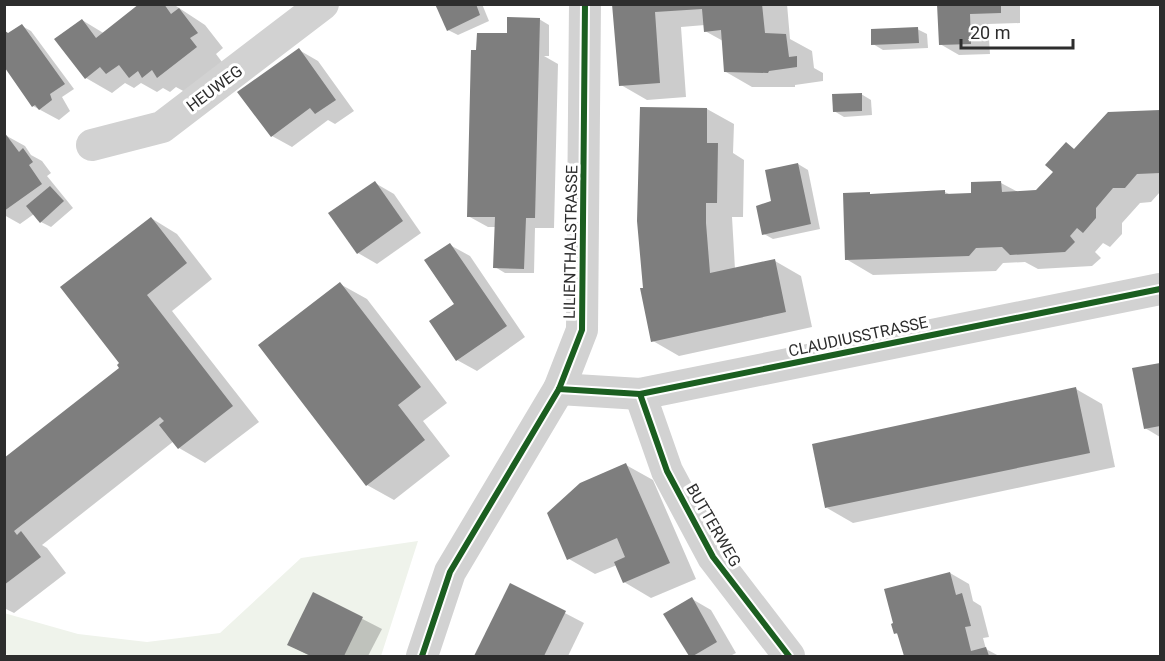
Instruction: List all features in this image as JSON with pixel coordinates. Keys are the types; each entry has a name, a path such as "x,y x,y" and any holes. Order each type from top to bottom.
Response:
{"street":[{"name":"HEUWEG","path":"92,145 162,127 323,4"},
{"name":"LILIENTHALSTRASSE","path":"422,657 450,572 559,389 582,330 585,4"},
{"name":"CLAUDIUSSTRASSE","path":"559,389 640,394 1161,289"},
{"name":"BUTTERWEG","path":"640,394 667,471 713,557 789,657"}],"shaded area":[{"path":"418,541 381,656 13,656 5,654 4,613 78,634 147,642 220,633 301,558"}],"building":[{"path":"139,4 164,4 171,14 179,8 198,33 190,38 197,47 157,78 152,70 142,78 138,71 129,78 119,65 106,74 100,67 85,79 54,39 82,19 96,38"},
{"path":"435,4 476,4 480,15 447,31"},
{"path":"612,4 762,4 765,33 786,34 789,57 797,56 797,67 768,73 724,72 721,30 704,32 702,9 655,12 660,83 619,86"},
{"path":"937,4 1001,4 1001,13 970,14 971,44 939,45"},
{"path":"507,17 540,18 535,218 526,218 524,269 493,268 495,217 467,217 471,50 476,50 477,33 507,33"},
{"path":"22,24 65,84 50,94 52,100 39,110 35,105 32,107 5,68 5,31 8,33"},
{"path":"918,27 919,43 871,45 871,29"},
{"path":"299,48 336,100 315,114 310,108 271,137 237,92"},
{"path":"862,93 862,111 833,112 832,94"},
{"path":"640,107 707,108 707,143 718,143 717,203 706,203 710,273 775,259 786,312 651,342 640,288 643,288 637,221"},
{"path":"1160,110 1160,173 1137,174 1125,188 1113,188 1096,208 1096,218 1083,233 1077,228 1070,236 1075,242 1065,252 1010,255 1002,247 976,248 969,256 845,260 843,193 945,190 945,194 971,193 971,182 1001,181 1002,192 1036,190 1053,172 1045,165 1066,142 1074,149 1108,112"},
{"path":"4,132 19,152 23,148 33,162 29,165 42,184 4,211"},
{"path":"798,163 811,224 762,235 756,206 771,201 765,170"},
{"path":"375,181 403,221 357,254 328,213"},
{"path":"50,186 64,201 40,223 26,206"},
{"path":"151,217 187,263 147,295 233,406 178,449 159,425 164,421 160,417 14,531 17,535 21,531 41,557 4,585 4,458 119,368 117,365 119,363 60,287"},
{"path":"450,243 507,326 456,361 429,321 454,304 424,260"},
{"path":"340,282 421,387 398,405 425,440 366,486 258,345"},
{"path":"1160,363 1160,426 1144,429 1132,368"},
{"path":"1076,387 1090,453 825,508 812,444"},
{"path":"626,463 670,563 623,583 614,562 625,557 617,538 567,560 547,513 580,483"},
{"path":"950,572 956,595 962,593 971,626 965,627 971,651 986,647 989,656 904,656 897,633 894,634 891,624 893,623 884,589"},
{"path":"510,583 566,611 544,656 474,656"},
{"path":"313,592 363,617 344,656 311,656 287,645"},
{"path":"692,597 717,642 689,656 663,614"}],"cycle path":[{"path":"422,656 450,572 559,389 582,330 585,4"},
{"path":"559,389 640,394 1160,289"},
{"path":"640,394 667,471 713,557 789,656"}]}
